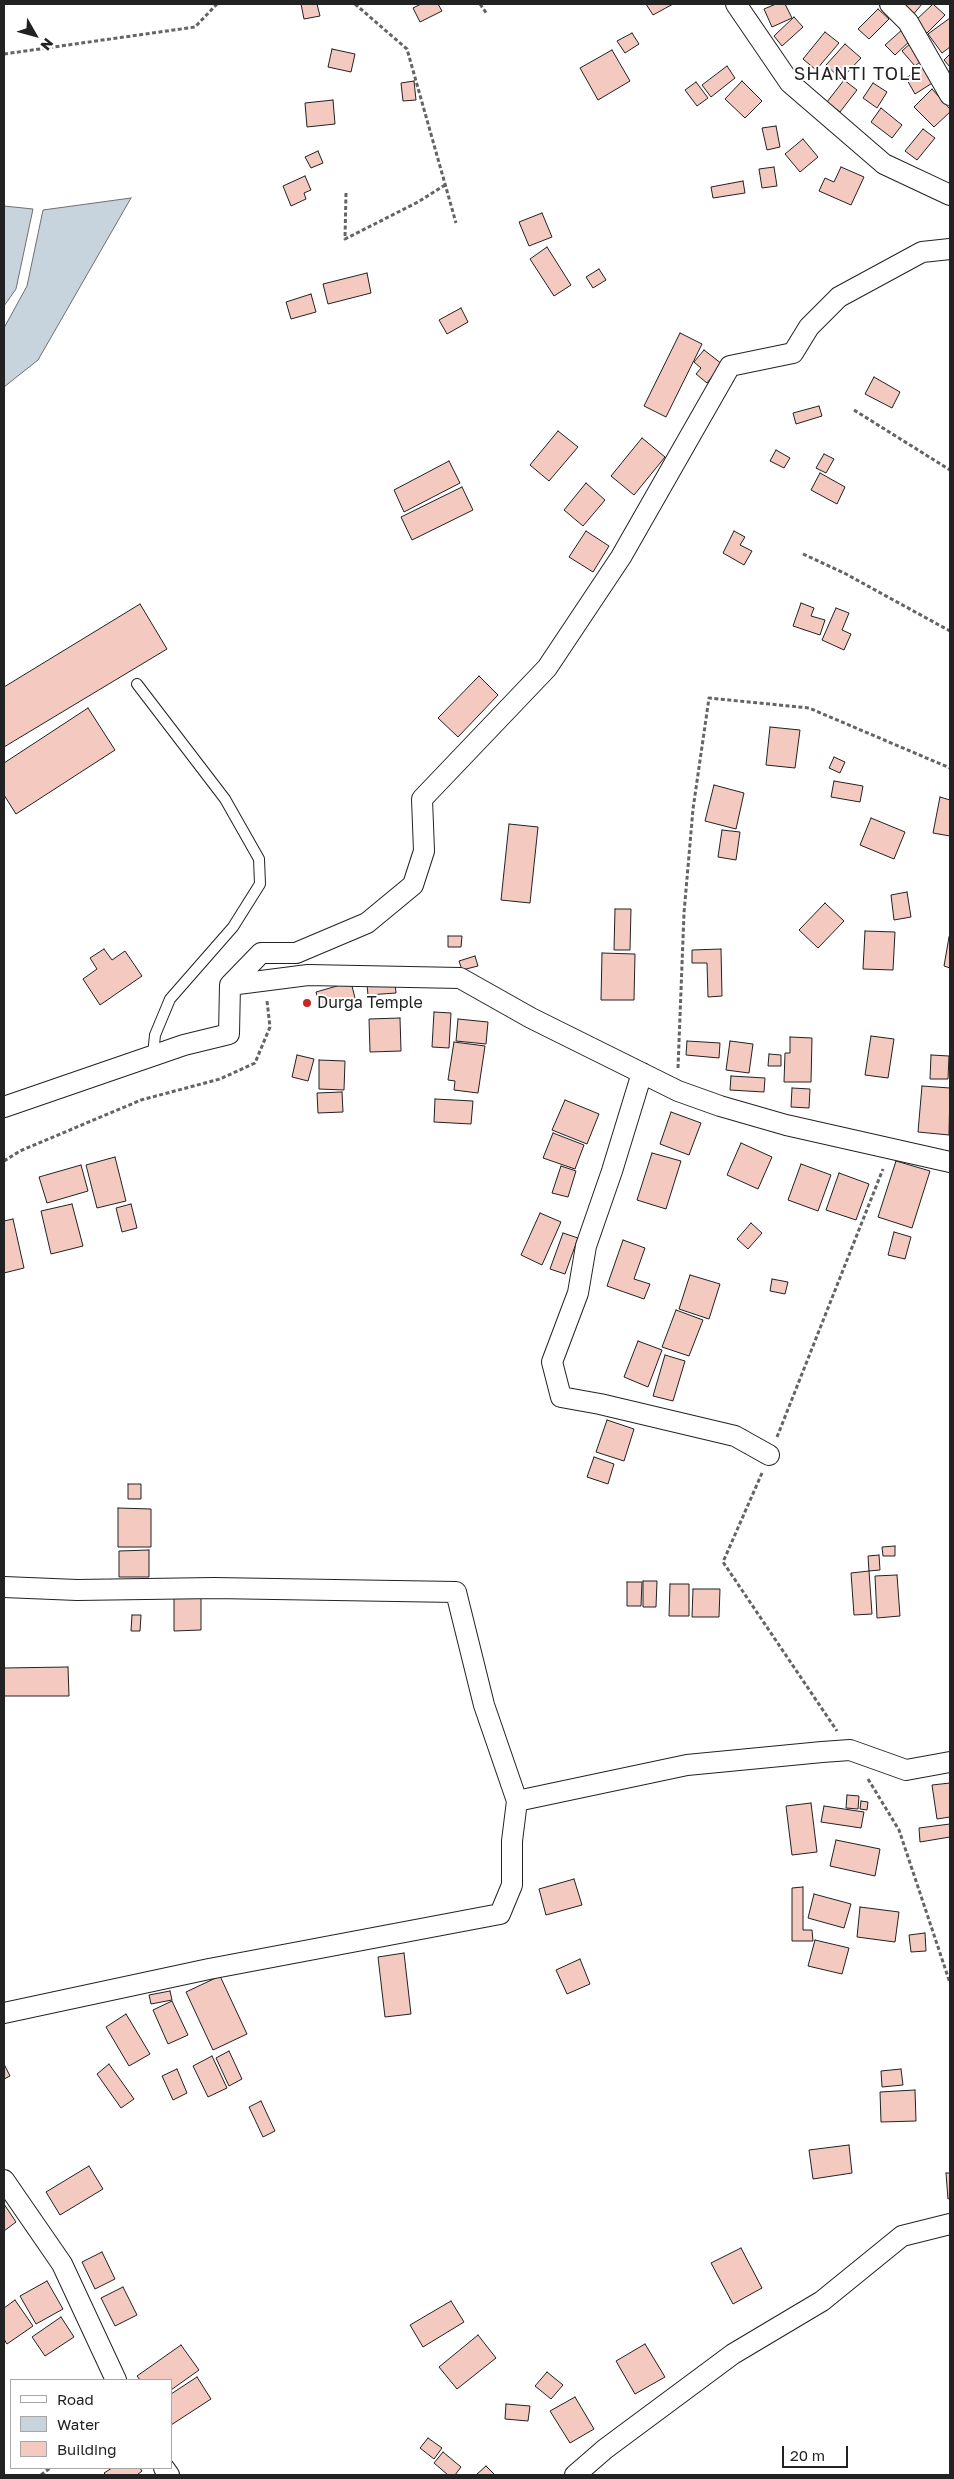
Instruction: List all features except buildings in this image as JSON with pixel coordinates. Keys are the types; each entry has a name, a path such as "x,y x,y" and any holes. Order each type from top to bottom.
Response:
{"street":[{"path":"736,4 790,83 884,164 950,194"},
{"path":"890,4 908,22 950,95"},
{"path":"4,1108 154,1055 207,1038 229,1034 230,985 261,952 296,952 367,923 413,885 424,851 422,799 547,668 621,557 730,366 793,353 809,327 839,297 922,252 950,249"},
{"path":"230,985 308,974 460,978 531,1018 678,1091 720,1106 786,1125 950,1162"},
{"path":"642,1073 612,1171 586,1246 578,1293 552,1362 560,1397 600,1404 735,1436 770,1455"},
{"path":"4,1587 77,1590 214,1588 456,1592 484,1705 517,1801 512,1841 512,1885 500,1914 210,1969 4,2013"},
{"path":"517,1801 687,1765 850,1750 906,1770 950,1762"},
{"path":"4,2180 62,2264 116,2379"},
{"path":"575,2475 605,2449 733,2354 822,2301 902,2236 950,2224"}],"lane":[{"path":"137,684 225,799 259,859 260,884 233,928 170,999 155,1036 154,1055"}],"path":[{"path":"4,54 195,27 217,4"},
{"path":"355,4 407,49 456,223"},
{"path":"480,4 487,14"},
{"path":"346,193 345,239 418,202 445,185"},
{"path":"854,410 950,470"},
{"path":"803,554 846,574 950,631"},
{"path":"678,1091 678,1021 684,913 693,810 709,698 809,708 950,768"},
{"path":"4,1161 20,1151 140,1100 220,1079 255,1063 270,1027 265,981"},
{"path":"891,1149 770,1455 723,1562 850,1750 899,1830 950,1983"}],"water":[{"path":"131,198 38,360 4,387 4,328 27,286 43,210"},
{"path":"4,206 33,209 16,289 4,306"}],"place":[{"name":"Durga Temple","path":"307,1003"}],"district":[{"name":"SHANTI TOLE","path":"858,74"}]}
